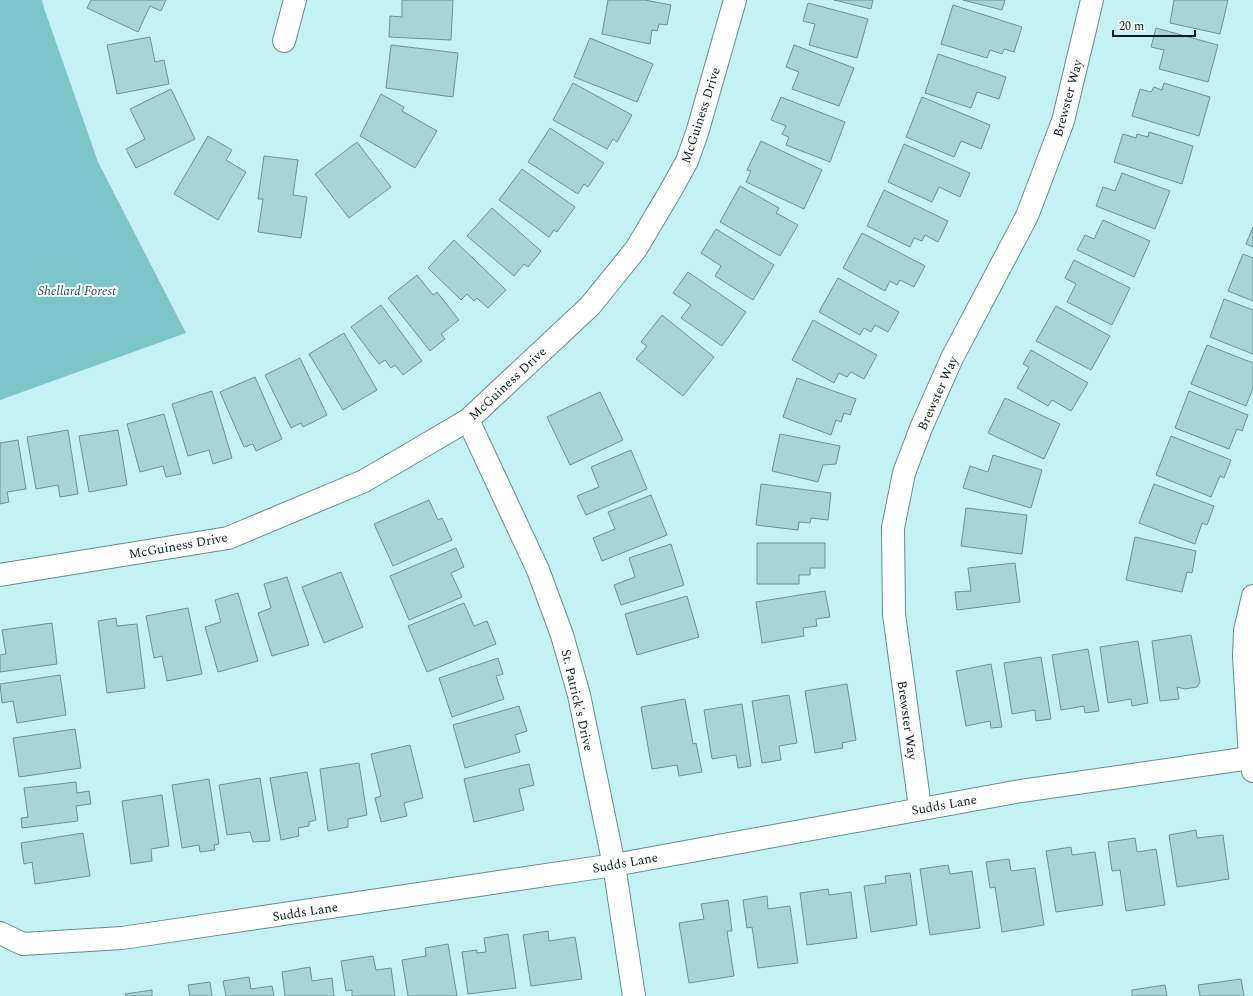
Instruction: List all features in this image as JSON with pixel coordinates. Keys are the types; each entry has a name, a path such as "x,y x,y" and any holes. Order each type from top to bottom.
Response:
{"street":[{"path":"284,41 295,0"},
{"name":"McGuiness Drive","path":"0,575 228,538 364,481 468,420 590,306 636,249 687,161 697,133 735,0"},
{"name":"Brewster Way","path":"920,808 894,614 892,528 904,473 921,428 952,358 1027,216 1063,121 1092,0"},
{"name":"St. Patrick's Drive","path":"468,420 538,570 562,635 579,695 614,865 634,996"},
{"path":"1251,765 1244,656 1244,631 1253,596"},
{"name":"Sudds Lane","path":"0,933 23,944 122,938 614,865 920,808 1021,791 1251,765"}],"green space":[{"name":"Shellard Forest","path":"0,0 42,0 98,162 186,333 0,400"}],"building":[{"path":"91,0 166,0 161,11 150,6 138,32 87,8"},
{"path":"402,0 453,0 451,40 389,37 390,16 402,17"},
{"path":"608,0 645,0 671,5 667,25 659,24 657,31 652,30 650,44 602,34"},
{"path":"834,0 873,0 871,9"},
{"path":"963,0 1005,0 1002,10"},
{"path":"1174,0 1228,0 1220,34 1170,23"},
{"path":"808,3 868,19 857,58 809,45 815,24 803,21"},
{"path":"953,5 1022,27 1014,52 1004,49 1002,54 990,50 987,58 941,44"},
{"path":"1156,28 1218,45 1208,82 1159,69 1164,50 1151,47"},
{"path":"150,37 155,62 164,60 169,84 117,94 107,45"},
{"path":"590,38 653,64 637,102 574,77"},
{"path":"391,45 458,53 453,97 386,88"},
{"path":"794,45 854,68 839,106 792,89 799,72 786,67"},
{"path":"938,54 1006,77 999,99 977,92 971,108 925,93"},
{"path":"573,83 632,115 617,142 613,139 607,149 553,120"},
{"path":"1164,83 1210,97 1199,136 1132,116 1140,89 1151,92 1154,87 1162,90"},
{"path":"171,89 195,139 136,168 126,149 145,139 130,109"},
{"path":"381,94 404,107 402,111 437,131 415,168 360,136"},
{"path":"781,97 845,122 830,162 786,145 789,137 782,134 786,126 771,120"},
{"path":"922,97 990,125 981,149 961,141 954,157 906,137"},
{"path":"550,128 604,163 588,187 584,184 578,194 528,162"},
{"path":"1149,132 1193,146 1182,184 1114,162 1123,134 1136,138 1137,134 1148,137"},
{"path":"208,136 232,150 226,160 246,172 218,220 174,194"},
{"path":"761,141 822,170 804,209 746,182 751,171 747,170"},
{"path":"357,142 391,187 349,218 315,174"},
{"path":"904,144 970,173 960,197 939,187 932,202 888,182"},
{"path":"264,156 298,160 293,195 307,197 301,238 258,232 263,199 258,199"},
{"path":"522,169 575,207 557,232 554,230 549,237 499,200"},
{"path":"1122,173 1170,191 1155,229 1096,206 1103,187 1115,191"},
{"path":"740,186 779,208 776,213 798,225 780,256 720,222"},
{"path":"884,190 948,221 938,242 925,235 922,241 914,238 910,247 867,226"},
{"path":"492,208 541,251 528,267 524,264 514,276 467,236"},
{"path":"1103,220 1150,241 1134,277 1077,250 1085,235 1094,239"},
{"path":"1253,227 1253,247 1246,244"},
{"path":"716,229 774,265 753,300 715,276 721,266 701,253"},
{"path":"862,233 925,266 914,287 900,280 897,285 890,281 885,291 843,268"},
{"path":"454,240 506,290 488,308 477,298 474,301 467,294 461,300 428,268"},
{"path":"1243,254 1253,258 1253,301 1228,291"},
{"path":"1074,260 1130,288 1112,325 1067,302 1076,284 1065,278"},
{"path":"688,272 746,312 722,346 681,318 691,305 673,293"},
{"path":"417,275 433,295 437,292 459,320 441,334 445,339 430,351 388,298"},
{"path":"838,278 899,312 888,332 875,325 871,332 864,328 860,335 819,312"},
{"path":"1224,299 1253,310 1253,354 1210,337"},
{"path":"381,305 422,361 403,375 395,365 391,368 385,360 379,364 351,327"},
{"path":"1056,306 1110,336 1091,370 1036,341"},
{"path":"662,315 714,357 683,396 636,359 647,346 641,342"},
{"path":"813,320 877,355 864,379 851,372 847,377 839,373 834,383 792,360"},
{"path":"344,333 377,390 343,410 309,354"},
{"path":"1207,345 1253,363 1253,388 1246,406 1191,384"},
{"path":"1031,350 1088,383 1071,411 1052,400 1048,406 1017,388 1029,367 1023,364"},
{"path":"300,358 327,415 303,427 301,423 291,428 265,375"},
{"path":"255,377 282,439 256,451 253,444 244,447 220,392"},
{"path":"797,378 856,399 850,415 844,413 841,422 836,420 831,435 783,417"},
{"path":"212,391 232,458 213,464 209,450 188,456 172,404"},
{"path":"1189,391 1248,415 1242,431 1237,429 1229,449 1175,428"},
{"path":"600,392 623,440 570,465 547,417"},
{"path":"1005,398 1060,424 1044,459 988,433"},
{"path":"164,414 181,474 166,477 163,466 140,472 127,424"},
{"path":"68,430 78,494 60,497 58,485 36,489 27,437"},
{"path":"118,430 127,485 89,492 79,436"},
{"path":"780,434 840,446 836,464 823,465 818,482 772,471"},
{"path":"1171,436 1231,460 1224,478 1220,476 1211,497 1156,475"},
{"path":"18,440 26,489 7,492 9,502 0,504 0,443"},
{"path":"631,450 647,489 586,515 577,496 599,487 591,467"},
{"path":"993,455 1042,470 1031,508 963,488 970,466 988,472"},
{"path":"761,484 831,493 828,520 811,518 810,523 799,522 798,530 756,525"},
{"path":"1154,484 1214,506 1207,525 1202,523 1195,544 1139,523"},
{"path":"651,495 667,535 602,561 593,538 615,529 608,512"},
{"path":"429,500 438,520 442,518 452,540 393,566 374,524"},
{"path":"966,508 1027,515 1022,554 961,546"},
{"path":"1135,537 1196,551 1192,573 1187,572 1182,592 1126,580"},
{"path":"757,543 825,543 825,568 810,568 810,575 799,575 799,584 757,584"},
{"path":"671,544 684,585 621,605 614,585 635,577 629,558"},
{"path":"456,548 464,567 451,573 462,597 409,620 390,576"},
{"path":"1015,563 1020,602 957,610 955,592 971,591 968,568"},
{"path":"341,572 363,627 324,643 302,587"},
{"path":"287,577 309,645 272,656 258,613 271,608 264,584"},
{"path":"825,591 830,617 816,619 817,626 803,628 804,636 762,643 756,602"},
{"path":"238,593 258,661 218,672 205,627 221,622 215,600"},
{"path":"687,596 699,637 637,655 625,614"},
{"path":"464,603 474,626 487,621 496,644 427,672 408,626"},
{"path":"188,608 202,674 167,681 162,656 154,658 146,616"},
{"path":"116,618 117,626 137,624 145,688 107,693 98,621"},
{"path":"52,623 57,664 0,672 0,655 6,654 2,630"},
{"path":"1191,635 1200,682 1197,687 1185,689 1177,687 1179,699 1160,701 1152,641"},
{"path":"1138,641 1148,703 1132,706 1131,699 1108,703 1100,647"},
{"path":"1088,649 1099,711 1085,713 1084,706 1061,710 1052,655"},
{"path":"1041,657 1051,719 1036,721 1035,710 1012,714 1004,663"},
{"path":"498,658 503,674 496,676 504,699 452,717 439,678"},
{"path":"991,664 1002,727 991,728 990,721 966,726 956,671"},
{"path":"60,675 66,715 17,723 13,701 2,703 0,684"},
{"path":"847,684 856,740 842,743 843,748 815,753 805,691"},
{"path":"789,695 797,743 779,746 781,760 762,763 752,701"},
{"path":"685,699 693,744 696,743 702,772 679,776 677,765 652,769 641,707"},
{"path":"742,704 751,766 738,768 736,755 712,759 704,710"},
{"path":"519,706 527,731 515,735 520,752 465,768 453,725"},
{"path":"75,729 81,768 19,777 13,738"},
{"path":"410,745 423,798 404,803 407,816 381,822 375,798 381,796 371,754"},
{"path":"359,763 367,815 348,819 348,827 328,831 320,769"},
{"path":"529,764 534,785 519,789 524,810 474,822 464,779"},
{"path":"307,772 316,820 309,822 309,826 298,828 299,836 281,840 270,778"},
{"path":"260,778 270,841 253,842 250,832 227,835 219,785"},
{"path":"209,779 219,844 214,845 215,850 200,852 199,845 182,848 172,785"},
{"path":"76,782 77,793 89,791 91,804 76,806 78,821 22,828 21,818 28,817 24,788"},
{"path":"162,795 169,846 151,849 152,861 131,864 122,801"},
{"path":"1196,830 1197,838 1223,835 1229,879 1177,887 1169,835"},
{"path":"83,833 90,876 35,884 32,862 24,864 21,843"},
{"path":"1135,838 1137,852 1156,849 1165,905 1126,911 1120,870 1112,871 1108,842"},
{"path":"1071,847 1072,855 1095,852 1103,905 1056,912 1046,851"},
{"path":"1009,859 1011,871 1035,868 1044,925 1002,932 995,887 990,888 986,862"},
{"path":"948,865 950,874 972,871 980,928 930,935 920,869"},
{"path":"910,873 917,925 871,932 864,886 886,883 885,876"},
{"path":"828,889 829,895 851,892 857,938 807,945 800,893"},
{"path":"767,896 768,909 790,906 798,963 758,968 752,927 747,928 743,900"},
{"path":"728,900 732,931 727,931 734,976 689,983 679,923 704,919 701,904"},
{"path":"548,931 549,941 575,937 582,979 531,986 523,935"},
{"path":"508,934 516,988 468,994 462,952 477,950 477,953 486,952 484,938"},
{"path":"448,944 457,996 408,996 402,960 426,956 425,948"},
{"path":"373,956 376,970 391,968 395,996 352,996 352,990 346,991 341,961"},
{"path":"310,967 312,981 332,978 334,996 285,996 282,972"},
{"path":"249,977 251,989 272,986 274,996 226,996 223,981"},
{"path":"1241,979 1244,996 1200,996 1198,985"},
{"path":"210,982 212,996 190,996 188,985"},
{"path":"1165,985 1167,996 1132,996 1132,990"},
{"path":"152,990 152,996 126,996 125,994"}]}
